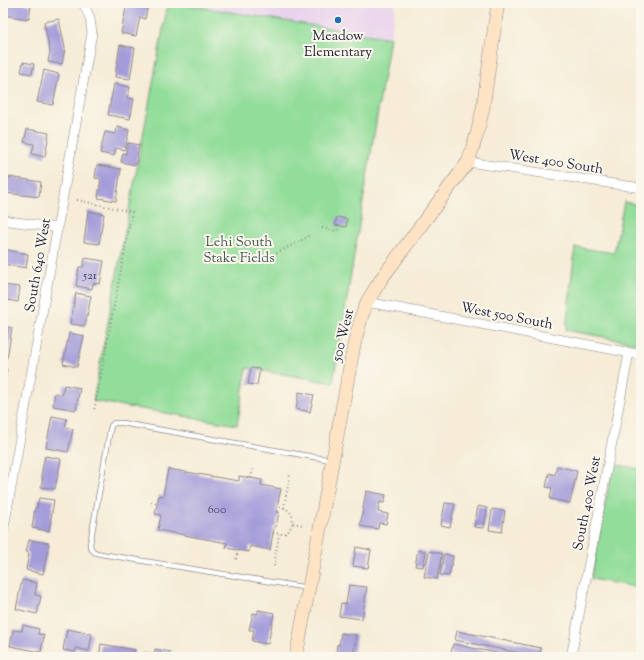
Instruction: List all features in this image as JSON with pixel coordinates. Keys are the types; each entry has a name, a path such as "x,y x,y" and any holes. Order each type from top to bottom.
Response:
{"street":[{"name":"South 640 West","path":"3,533 92,33 90,18 83,3"},
{"name":"500 West","path":"296,657 354,345 362,315 367,302 382,278 468,162 483,108 498,3"},
{"name":"West 400 South","path":"468,162 641,188"},
{"path":"3,220 58,228"},
{"name":"West 500 South","path":"367,302 641,355"},
{"name":"South 400 West","path":"571,657 628,353"}],"lane":[{"path":"309,588 101,554 92,551 90,544 110,430 111,426 114,424 122,423 333,460"}],"path":[{"path":"77,200 132,212 94,411"},
{"path":"322,228 336,231 340,228"},
{"path":"255,264 308,236 309,233"},
{"path":"251,478 252,468"},
{"path":"284,508 290,474"},
{"path":"151,502 157,503"},
{"path":"273,533 287,533 294,520 291,513 286,508 278,506"},
{"path":"293,523 304,525"},
{"path":"274,566 279,534"},
{"path":"236,559 238,550"}],"shaded area":[{"name":"Meadow Elementary","path":"175,3 396,3 390,38"}],"green space":[{"name":"Lehi South Stake Fields","path":"168,3 390,38 333,383 247,368 237,425 93,401"},
{"path":"624,202 641,205 641,344 566,330 575,247 614,253"},
{"path":"613,464 641,469 641,588 591,579"}],"building":[{"path":"3,3 21,3 31,5 29,19 3,15"},
{"path":"127,3 148,5 145,19 140,17 136,36 121,33"},
{"path":"59,19 65,48 62,64 48,62 50,52 44,22"},
{"path":"120,45 135,48 130,79 115,77"},
{"path":"23,62 34,64 32,74 21,72"},
{"path":"44,70 59,74 53,105 37,102"},
{"path":"114,84 130,87 127,98 134,99 130,119 108,115"},
{"path":"117,127 129,130 125,150 116,148 114,156 100,153 105,132 116,134"},
{"path":"27,129 49,133 45,157 32,154 34,144 24,142"},
{"path":"128,143 139,145 136,165 121,162 123,153 126,154"},
{"path":"97,165 121,169 116,201 98,198 101,179 95,178"},
{"path":"9,177 41,182 39,197 6,193"},
{"path":"88,211 104,214 99,244 84,242"},
{"path":"337,217 347,219 346,227 335,225"},
{"path":"3,249 28,254 26,268 3,264"},
{"path":"85,258 104,261 100,284 93,283 92,289 76,286 79,267 83,267"},
{"path":"3,285 20,287 18,302 8,300 7,307 3,307"},
{"path":"76,293 91,296 85,326 70,324"},
{"path":"3,326 12,328 7,358 3,358"},
{"path":"69,333 84,336 77,367 63,364"},
{"path":"3,368 7,369 4,385 3,385"},
{"path":"251,368 260,369 257,385 248,384"},
{"path":"64,385 80,388 76,410 53,406 55,393 62,395"},
{"path":"299,392 314,395 310,412 296,409"},
{"path":"52,416 67,419 65,427 73,429 68,452 46,448"},
{"path":"45,456 61,459 55,489 41,487 43,477 41,476"},
{"path":"557,466 577,471 570,503 550,499 552,488 546,487 549,473 555,475"},
{"path":"168,469 239,481 239,476 262,480 261,485 281,489 276,512 279,512 276,527 274,527 270,550 250,546 249,552 226,548 227,543 158,530 161,515 155,514 159,495 163,496"},
{"path":"366,491 386,495 384,503 380,502 378,512 388,514 386,524 379,523 378,529 360,526"},
{"path":"39,498 54,500 49,531 32,528 35,508 37,508"},
{"path":"445,503 455,504 450,527 441,525"},
{"path":"478,506 487,508 484,528 474,527"},
{"path":"492,509 505,511 502,532 489,530"},
{"path":"29,540 49,543 43,574 26,570 29,553 26,552"},
{"path":"356,547 371,550 368,568 353,566"},
{"path":"418,550 426,552 423,567 415,566"},
{"path":"429,551 442,554 437,579 424,577"},
{"path":"444,554 453,556 449,576 440,575"},
{"path":"22,580 37,583 35,595 41,596 37,614 16,609"},
{"path":"349,585 367,587 362,619 339,616 341,603 346,604"},
{"path":"258,610 274,613 268,644 252,641 254,630 249,630 253,613 258,614"},
{"path":"23,625 39,629 38,634 44,635 41,652 10,646 13,630 22,631"},
{"path":"67,629 92,634 89,651 76,648 75,652 63,650"},
{"path":"457,631 541,648 539,657 455,640"},
{"path":"341,633 356,635 353,657 335,657"},
{"path":"101,644 135,650 133,657 99,657"},
{"path":"453,644 510,657 464,657 451,654"},
{"path":"155,649 170,652 169,657 143,657 143,653 154,655"}],"place":[{"name":"Meadow Elementary","path":"338,20"}]}
